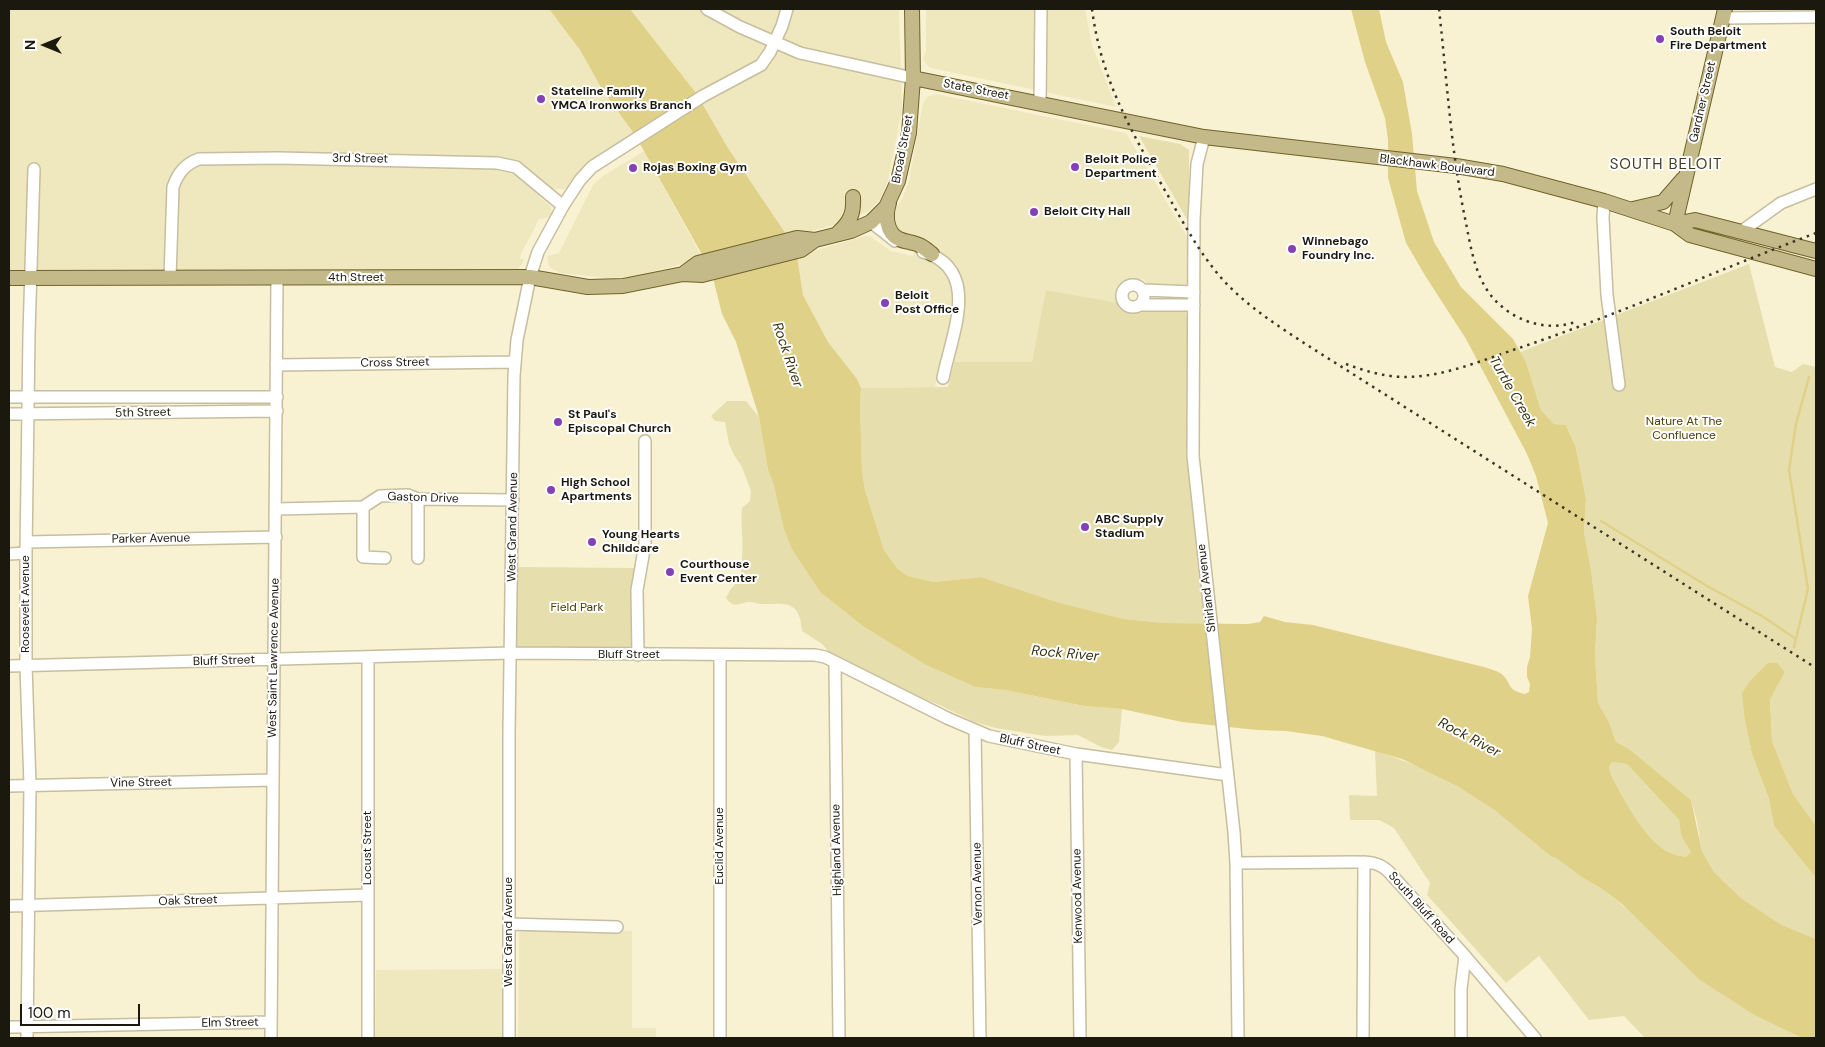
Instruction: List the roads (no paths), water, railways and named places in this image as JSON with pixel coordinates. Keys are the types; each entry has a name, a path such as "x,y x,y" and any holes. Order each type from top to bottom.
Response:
{"main road":[{"name":"Broad Street","path":"700,269 851,231 870,222 889,203 898,181 909,133 913,78 912,9"},
{"name":"Gardner Street","path":"1675,224 1724,13"},
{"name":"State Street","path":"913,78 1204,137 1253,144"},
{"name":"Blackhawk Boulevard","path":"1253,144 1456,166 1503,174 1604,201 1675,224 1690,234 1816,270"},
{"path":"1632,210 1663,202 1685,177"},
{"path":"836,235 851,219 853,197"},
{"path":"889,203 888,227 893,234 899,239 919,245 936,256"},
{"name":"Blackhawk Boulevard","path":"1675,224 1695,220 1816,251"},
{"name":"4th Street","path":"9,278 277,279 530,277 588,287 613,287 684,274 700,269"}],"street":[{"name":"State Street","path":"707,9 774,42 817,58 913,78"},
{"name":"West Grand Avenue","path":"509,1038 509,732 515,362 517,340 530,277 542,242 580,180 592,167 703,96 755,70 764,61 774,42 782,26 787,9"},
{"path":"1040,103 1041,9"},
{"path":"1724,13 1816,17"},
{"name":"Shirland Avenue","path":"1204,137 1197,164 1194,220 1193,456 1236,863 1238,1038"},
{"name":"3rd Street","path":"170,278 173,187 177,177 191,162 200,159 488,162 512,166 527,175 563,206"},
{"name":"Roosevelt Avenue","path":"27,1032 30,785 26,666 26,548 34,169"},
{"path":"1742,231 1781,203 1816,189"},
{"path":"1604,201 1602,218 1607,295 1619,385"},
{"path":"870,222 891,239 906,247 936,256 948,267 957,281 959,312 943,378"},
{"name":"West Saint Lawrence Avenue","path":"271,1038 277,279"},
{"path":"1194,292 1143,290 1137,286 1130,285 1124,289 1121,296 1123,303 1130,308 1141,305 1194,305"},
{"path":"1141,305 1144,298 1143,290"},
{"name":"Cross Street","path":"276,365 515,362"},
{"name":"5th Street","path":"9,397 276,397"},
{"name":"5th Street","path":"9,414 277,411"},
{"path":"638,655 637,590 645,544 645,441"},
{"name":"Gaston Drive","path":"276,509 363,507 380,496 408,495 418,498 513,500"},
{"path":"418,498 418,558"},
{"path":"363,507 363,557 385,558"},
{"name":"Parker Avenue","path":"9,554 26,548 276,537"},
{"name":"Bluff Street","path":"9,666 511,653 815,655 835,662 975,731 989,736 1076,754 1228,775"},
{"name":"Euclid Avenue","path":"720,655 720,1038"},
{"name":"Locust Street","path":"368,657 368,1038"},
{"name":"Highland Avenue","path":"835,662 839,1038"},
{"name":"Vernon Avenue","path":"975,731 980,1038"},
{"name":"Kenwood Avenue","path":"1076,754 1080,1038"},
{"name":"Vine Street","path":"9,786 273,780"},
{"path":"1363,1038 1364,862"},
{"name":"South Bluff Road","path":"1236,863 1375,863 1389,872 1465,956 1535,1038"},
{"name":"Oak Street","path":"9,906 368,895"},
{"path":"509,924 616,927"},
{"path":"1461,1038 1461,989 1465,956"},
{"name":"Elm Street","path":"9,1027 27,1032 271,1022"}],"water":[{"path":"549,9 630,9 696,93 728,148 788,237 797,256 803,295 828,342 857,379 861,388 862,472 865,490 884,550 897,568 908,576 934,582 981,577 1057,602 1124,619 1165,623 1248,624 1260,622 1264,616 1285,622 1313,625 1494,670 1504,676 1511,688 1525,694 1529,692 1530,684 1527,677 1527,667 1530,657 1532,629 1528,596 1548,523 1536,476 1527,454 1466,339 1406,243 1388,178 1388,140 1385,118 1365,62 1351,9 1379,9 1386,42 1403,82 1412,134 1417,191 1434,242 1461,287 1513,339 1526,362 1541,410 1554,424 1566,425 1576,448 1586,499 1584,532 1597,618 1595,655 1598,703 1609,722 1616,742 1628,748 1691,800 1702,851 1714,872 1741,898 1781,925 1816,939 1816,1038 1802,1038 1756,1016 1700,980 1623,905 1605,891 1555,857 1552,857 1496,811 1459,787 1402,759 1322,736 1182,722 1122,709 1084,706 1005,690 975,687 926,665 864,627 821,593 792,549 784,529 774,485 768,470 759,417 736,342 722,314 713,278 700,251 635,135 603,91 580,50","holes":["1612,762 1627,764 1679,820 1681,835 1691,852 1686,857 1670,853 1661,847 1643,829 1636,818 1611,775 1609,767"]},
{"path":"1768,663 1777,663 1785,672 1770,699 1772,741 1793,794 1816,826 1816,878 1774,826 1769,799 1752,754 1745,721 1742,693 1751,680"}],"waterway":[{"path":"1794,647 1808,589 1789,470 1796,424 1809,377"},
{"path":"1601,521 1707,586 1762,616 1796,639"}],"railway":[{"path":"1092,9 1096,35 1110,83 1130,127 1200,249 1223,280 1241,298 1304,343 1816,668"},
{"path":"1439,9 1450,116 1461,197 1475,263 1484,285 1501,306 1523,320 1549,326 1575,322"},
{"path":"1346,364 1375,373 1398,377 1420,376 1450,371 1596,320 1816,233"}],"place":[{"name":"South Beloit Fire Department","path":"1660,39"},
{"name":"Stateline Family YMCA Ironworks Branch","path":"541,99"},
{"name":"Beloit Police Department","path":"1075,167"},
{"name":"Rojas Boxing Gym","path":"633,168"},
{"name":"Beloit City Hall","path":"1034,212"},
{"name":"Winnebago Foundry Inc.","path":"1292,249"},
{"name":"Beloit Post Office","path":"885,303"},
{"name":"St Paul's Episcopal Church","path":"558,422"},
{"name":"High School Apartments","path":"551,490"},
{"name":"ABC Supply Stadium","path":"1085,527"},
{"name":"Young Hearts Childcare","path":"592,542"},
{"name":"Courthouse Event Center","path":"670,572"}],"district":[{"name":"SOUTH BELOIT","path":"1666,165"}],"water label":[{"name":"Rock River","path":"787,355"},
{"name":"Turtle Creek","path":"1512,392"},
{"name":"Rock River","path":"1065,654"},
{"name":"Rock River","path":"1469,738"}],"park label":[{"name":"Nature At The Confluence","path":"1684,429"},
{"name":"Field Park","path":"577,608"}]}
